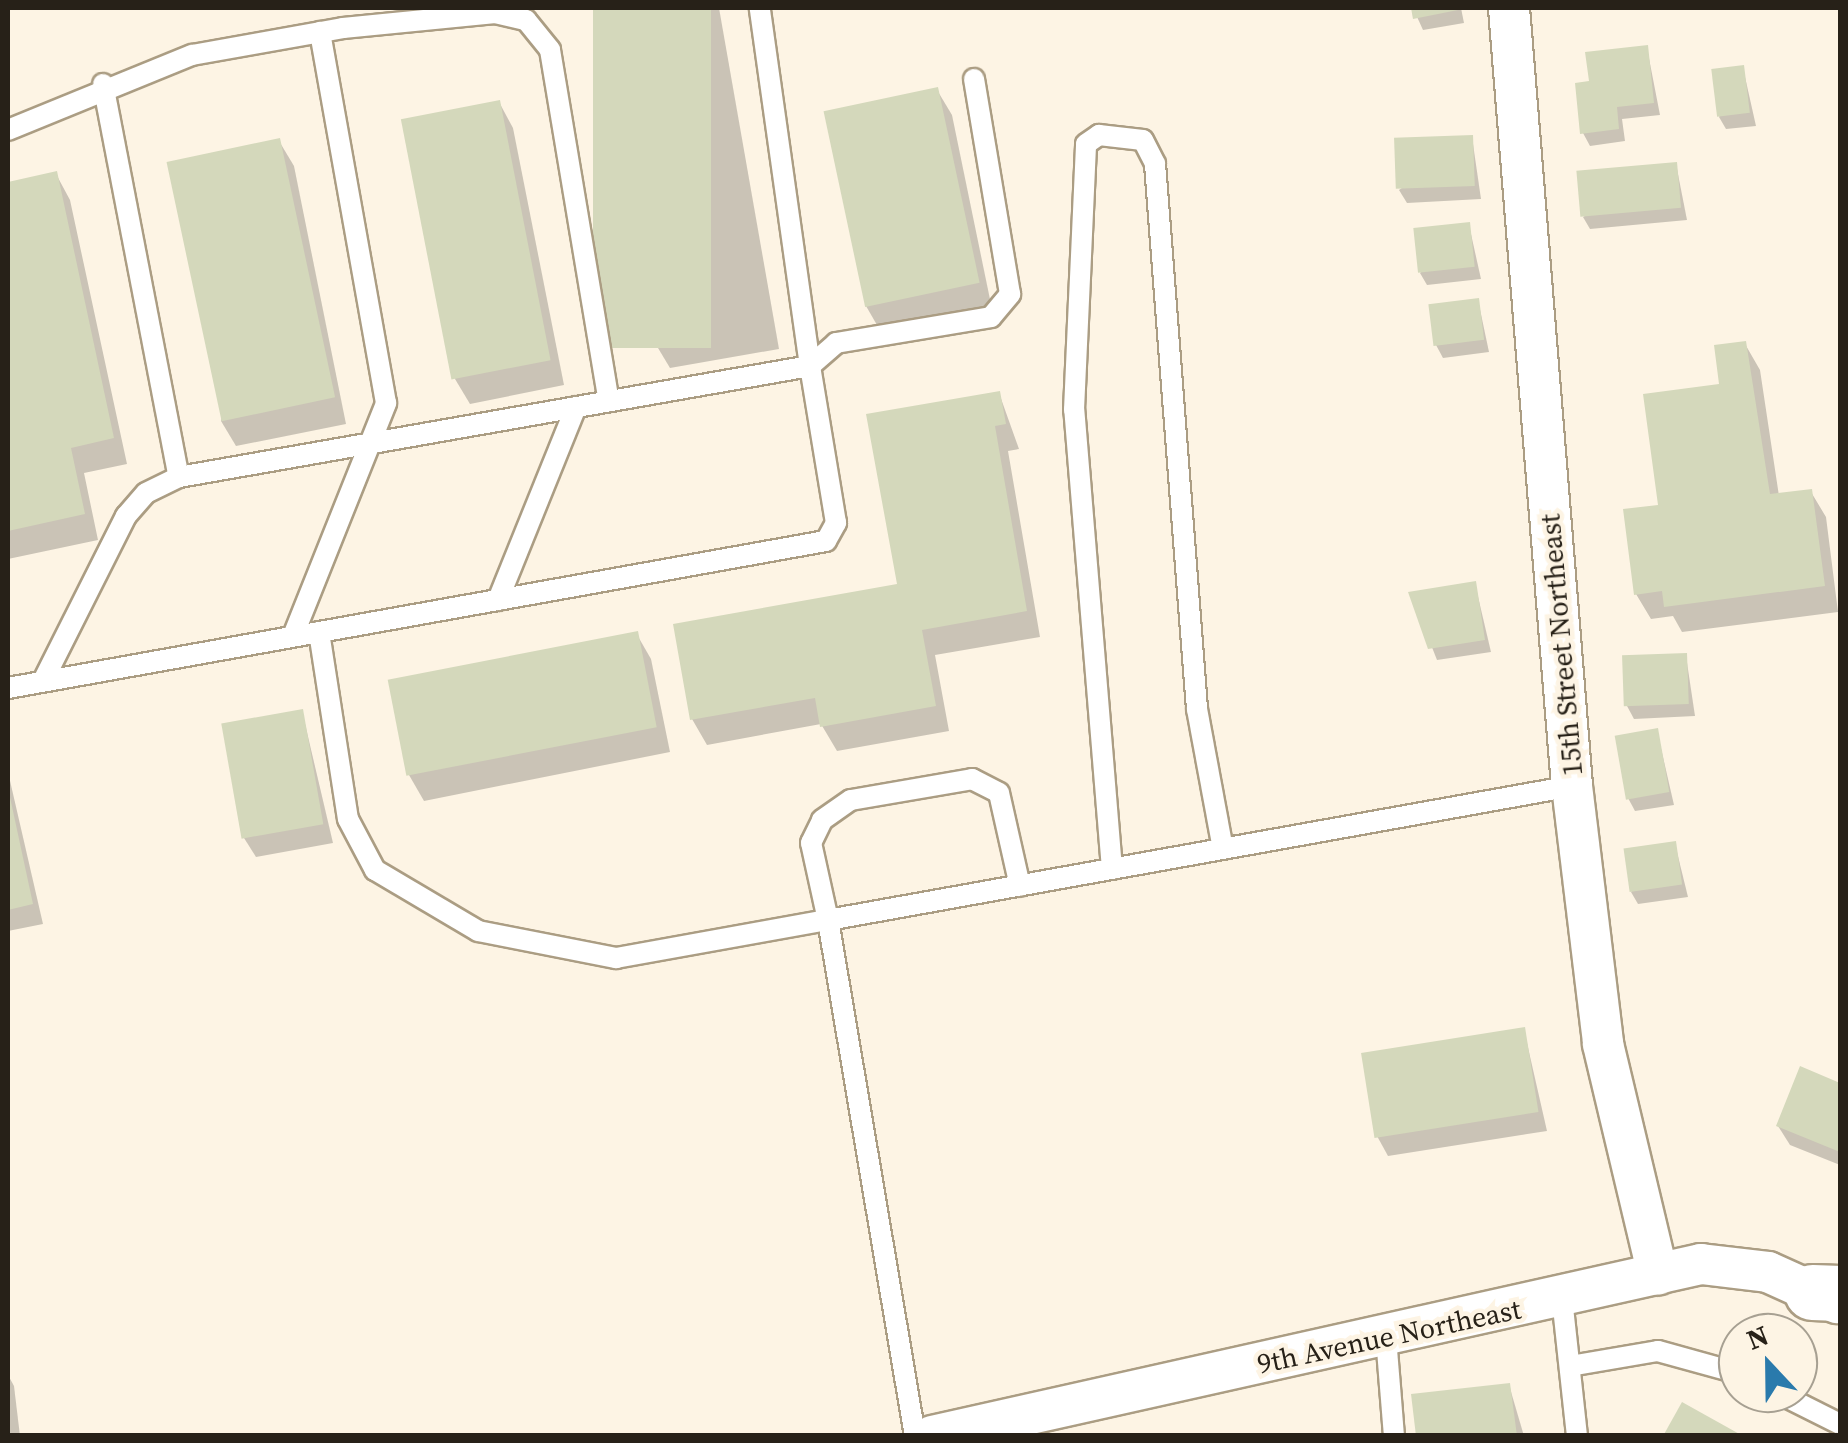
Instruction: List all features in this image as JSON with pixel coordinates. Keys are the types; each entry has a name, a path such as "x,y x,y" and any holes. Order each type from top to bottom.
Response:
{"street":[{"name":"15th Street Northeast","path":"1508,8 1572,786 1602,1044 1658,1275"},
{"name":"9th Avenue Northeast","path":"932,1436 1658,1275 1746,1266 1831,1297"}],"lane":[{"path":"8,688 826,541 836,523 760,8"},
{"path":"8,130 103,84 192,55 320,32 495,13 526,20 550,50 609,401"},
{"path":"293,636 374,443 386,403 320,32"},
{"path":"43,682 126,516 146,492 180,477 810,366 836,344 990,317 1010,294 974,79"},
{"path":"103,84 180,477"},
{"path":"1112,869 1074,410 1086,144 1099,136 1143,140 1155,164 1197,709 1223,849"},
{"path":"498,600 576,407"},
{"path":"319,632 348,819 375,870 416,902 478,930 616,958 1572,786"},
{"path":"916,1436 828,920 811,843 822,820 868,797 972,778 1000,793 1020,886"},
{"path":"1562,1298 1577,1436"},
{"path":"1386,1337 1394,1436"},
{"path":"1570,1366 1658,1351 1718,1368"}],"building":[{"path":"593,8 711,8 711,348 593,348"},
{"path":"1411,8 1462,8 1463,9 1413,19"},
{"path":"1648,45 1654,103 1617,107 1619,129 1580,134 1575,83 1589,81 1585,52"},
{"path":"1744,65 1750,113 1717,117 1711,69"},
{"path":"938,87 980,283 865,307 824,111"},
{"path":"500,100 551,360 451,379 401,119"},
{"path":"1473,135 1475,186 1396,189 1394,138"},
{"path":"280,138 335,397 222,421 167,162"},
{"path":"1677,162 1681,208 1580,217 1576,171"},
{"path":"57,171 114,438 71,448 85,514 8,531 8,182"},
{"path":"1470,222 1475,267 1418,273 1413,228"},
{"path":"1479,298 1484,340 1433,346 1428,304"},
{"path":"1746,341 1770,494 1812,489 1825,586 1664,607 1662,591 1634,595 1623,509 1658,505 1643,394 1719,384 1714,345"},
{"path":"1000,391 1006,424 995,426 1027,611 922,630 936,706 820,727 815,698 690,720 673,624 897,584 866,414"},
{"path":"1476,581 1485,640 1428,649 1408,592"},
{"path":"638,631 657,727 406,776 388,680"},
{"path":"1687,653 1689,704 1624,706 1622,655"},
{"path":"303,709 323,824 242,839 221,723"},
{"path":"1658,728 1669,792 1626,800 1615,736"},
{"path":"8,788 33,904 8,910"},
{"path":"1676,841 1682,885 1630,892 1624,848"},
{"path":"1525,1027 1538,1112 1374,1138 1361,1053"},
{"path":"1800,1066 1840,1083 1840,1152 1776,1126"},
{"path":"1510,1383 1517,1436 1416,1436 1411,1394"},
{"path":"1682,1402 1743,1436 1663,1436"}]}
